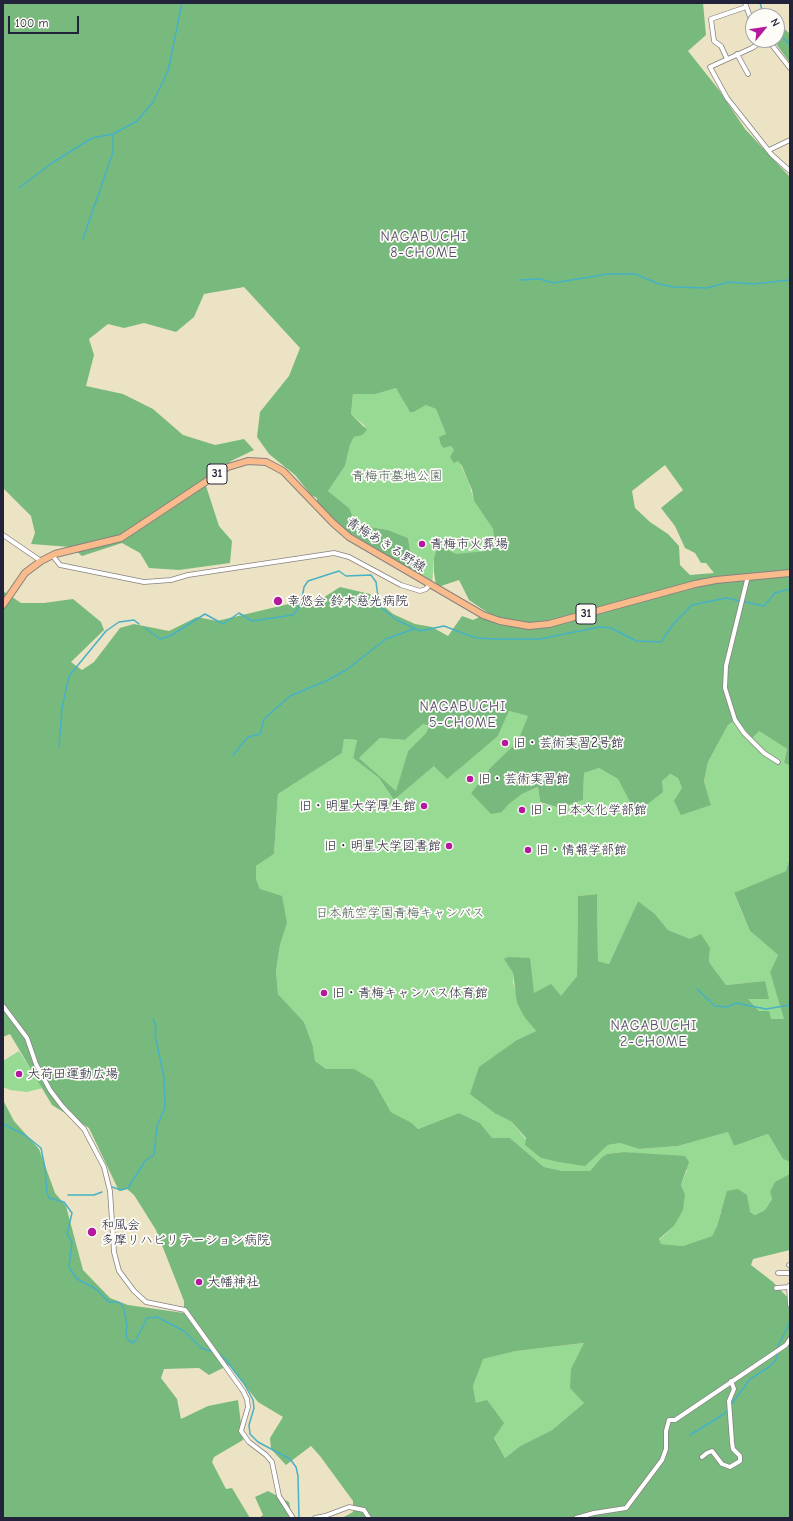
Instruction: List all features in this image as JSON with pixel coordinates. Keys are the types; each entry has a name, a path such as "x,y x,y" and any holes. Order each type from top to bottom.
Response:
{"main road":[{"name":"青梅あきる野線","path":"3,605 26,574 41,561 52,555 121,538 228,467 238,463 258,461 275,466 283,471 333,523 349,537 429,585 483,615 500,622 529,626 559,621 696,584 748,576 790,573"}],"street":[{"path":"727,59 721,46 714,41 711,19 746,5"},
{"path":"749,48 710,67 727,98 768,150 790,171"},
{"path":"774,48 790,68"},
{"path":"737,54 748,74"},
{"path":"768,150 790,140"},
{"path":"3,535 41,561"},
{"path":"52,555 60,565 144,582 171,580 188,575 334,553 349,557 401,585 420,591 426,589 429,585"},
{"path":"748,576 726,666 725,688 728,703 735,720 744,733 764,753 778,762"},
{"path":"3,1006 27,1038 36,1064 50,1090 62,1106 84,1129 104,1167 110,1191 114,1252 119,1271 134,1291 146,1302 185,1310 247,1398 248,1407 241,1431 249,1442 266,1455 272,1462 279,1496 293,1518"},
{"path":"778,1273 790,1273"},
{"path":"776,1288 790,1286 790,1305"},
{"path":"576,1518 626,1508 662,1460 666,1449 666,1431 669,1420 675,1420 786,1345 790,1339"},
{"path":"702,1457 707,1453 712,1452 722,1464 730,1467 740,1461 740,1456 733,1449 732,1442 729,1401 734,1389 731,1381"},
{"path":"315,1518 349,1507 364,1510 369,1518"}],"green space":[{"path":"3,3 703,3 706,35 688,51 719,90 745,129 790,177 790,766 784,762 787,749 759,731 752,738 737,719 728,725 708,762 704,781 711,805 681,815 674,801 682,788 678,778 670,774 662,781 663,792 636,813 618,779 599,768 584,773 583,800 560,808 540,802 538,787 522,794 502,812 491,814 471,793 491,767 518,741 528,716 509,711 498,736 447,779 434,766 394,800 379,778 353,758 357,740 344,739 342,753 278,794 274,854 256,866 256,879 260,889 282,896 287,923 280,945 276,971 278,994 304,1022 313,1046 315,1061 326,1069 354,1069 373,1080 391,1112 412,1123 418,1129 459,1113 480,1123 492,1138 510,1138 544,1167 563,1171 590,1171 601,1158 607,1154 623,1152 685,1156 689,1162 681,1185 685,1194 683,1210 674,1226 659,1239 661,1244 683,1246 712,1236 717,1226 727,1191 738,1189 747,1195 750,1212 755,1215 765,1210 772,1199 770,1192 775,1182 790,1174 790,1250 753,1259 751,1265 773,1282 790,1300 790,1518 342,1518 353,1512 353,1501 320,1456 311,1446 286,1465 271,1449 270,1438 283,1417 258,1402 229,1365 209,1375 199,1368 164,1369 161,1378 177,1399 181,1419 208,1406 238,1400 243,1440 214,1457 212,1462 226,1489 232,1488 250,1518 3,1518 3,1100 14,1121 39,1149 55,1193 66,1206 83,1270 110,1298 128,1305 184,1313 184,1301 156,1230 134,1195 127,1189 119,1191 89,1128 52,1105 10,1034 3,1037 3,591 21,603 44,603 73,599 101,622 104,630 71,662 82,670 94,662 120,628 134,624 169,631 197,617 217,621 297,602 307,608 340,587 370,594 393,614 415,624 432,627 448,636 462,616 473,620 488,613 469,600 459,580 441,586 436,585 434,558 438,545 456,554 485,551 493,547 494,541 493,529 474,501 472,490 462,466 458,461 454,463 450,457 454,450 451,446 444,448 441,445 439,437 446,434 436,409 426,405 414,412 410,412 396,388 376,394 353,394 351,414 367,430 362,435 354,437 350,445 345,466 328,491 349,508 355,521 370,527 388,530 408,538 410,550 417,565 417,575 352,534 350,535 336,523 317,503 317,498 311,495 295,475 269,454 257,437 260,412 289,376 300,348 244,287 204,294 194,317 176,332 144,323 124,328 108,324 89,339 94,355 86,386 123,394 153,409 183,435 215,445 244,439 254,450 231,461 206,486 219,526 232,541 230,563 179,570 149,568 140,553 122,543 82,556 71,547 31,544 35,533 31,516 3,488","holes":["665,465 683,490 661,508 675,526 685,548 695,553 701,563 706,563 714,573 690,575 680,565 679,546 668,534 650,522 635,508 632,491","423,724 429,726 426,733 408,751 396,791 359,758 380,738 405,740","584,1343 571,1369 570,1388 584,1403 552,1430 520,1446 505,1458 494,1438 504,1423 487,1400 476,1403 473,1386 483,1359 516,1351"]},
{"path":"785,29 790,34 790,63 779,48 785,48"},
{"name":"青梅市墓地公園","path":"396,388 402,396 408,409 414,412 426,405 436,409 446,434 444,448 451,446 454,450 469,483 474,501 493,529 493,547 485,551 434,558 432,584 417,575 417,565 410,550 408,538 388,530 370,527 355,521 349,508 328,491 345,466 350,445 354,437 359,435 365,426 351,414 353,394 376,394"},
{"name":"日本航空学園青梅キャンパス","path":"509,711 529,716 518,741 491,767 471,793 502,812 522,794 538,787 540,803 560,808 583,800 584,773 599,768 618,779 662,781 669,774 678,778 682,788 711,805 704,781 708,762 728,725 737,719 741,723 759,731 787,749 784,761 790,766 790,857 786,871 734,894 750,931 778,955 770,972 785,1019 771,1019 759,1011 748,999 765,981 726,985 709,962 710,948 668,930 655,914 638,901 609,964 598,961 597,894 578,896 577,976 561,997 534,993 531,978 505,960 513,973 513,983 525,1018 536,1031 517,1040 496,1114 512,1122 541,1158 558,1162 585,1165 608,1145 620,1143 639,1149 678,1146 728,1132 734,1146 768,1134 783,1159 790,1162 790,1174 770,1192 772,1199 765,1210 755,1215 750,1212 721,1211 717,1226 712,1236 683,1246 661,1244 659,1240 674,1226 685,1194 681,1185 687,1170 652,1155 623,1152 608,1154 601,1158 590,1171 563,1171 544,1167 510,1138 492,1139 480,1123 459,1113 418,1129 412,1123 391,1112 373,1080 354,1070 326,1069 315,1061 313,1046 304,1022 278,994 276,971 280,945 287,923 260,889 256,879 256,866 274,854 278,794 342,753 344,739 357,740 353,758 379,778 394,800 435,765 446,778 498,736"},
{"path":"423,724 429,726 426,733 408,751 396,792 359,758 380,738 405,740"},
{"path":"790,857 790,1162 783,1159 768,1134 734,1146 728,1132 678,1146 639,1149 620,1143 608,1145 585,1166 558,1162 541,1158 525,1145 526,1138 512,1122 496,1114 470,1094 479,1067 517,1040 536,1031 525,1018 517,1003 513,973 504,959 508,957 530,958 534,993 551,984 561,996 577,976 578,896 597,894 598,961 609,964 638,901 655,914 668,930 690,939 701,934 710,948 709,962 726,985 765,981 769,999 748,999 759,1011 769,1011 771,1019 784,1019 770,972 778,955 750,931 734,893 786,871"},
{"name":"大荷田運動広場","path":"19,1051 43,1088 27,1092 10,1090 3,1087 3,1061"},
{"path":"585,1343 581,1351 584,1403 552,1430 520,1446 505,1458 476,1403 473,1386 482,1359 516,1351"},
{"path":"268,1491 289,1502 292,1518 259,1518 263,1515 255,1497"}],"waterway":[{"path":"83,239 113,152 113,134 137,121 153,102 168,71 182,3"},
{"path":"760,3 762,8"},
{"path":"785,40 790,44"},
{"path":"19,188 52,163 92,138 113,134"},
{"path":"519,280 540,279 553,283 608,274 635,274 659,284 674,287 707,288 729,282 753,284 790,280"},
{"path":"145,628 160,639 170,636 205,614 223,624 239,613 252,621 293,615 301,604 304,587 308,581 339,571 346,576 371,575 376,582 379,604 384,610 397,620 420,631 444,626 476,638 493,639 540,639 599,627 611,628 636,641 661,642 673,624 692,605 726,598 764,606 775,593 790,589"},
{"path":"59,746 62,708 69,676 106,631 119,622 134,620 139,624"},
{"path":"233,755 248,737 260,734 264,719 290,696 328,680 346,670 386,639 414,629"},
{"path":"697,989 715,1006 727,1007 736,1003 766,1009 790,1005"},
{"path":"112,1187 121,1190 128,1188 145,1161 154,1155 157,1126 165,1108 164,1077 155,1035 156,1027 153,1019"},
{"path":"3,1124 25,1135 41,1148 49,1198 64,1202 72,1213 67,1234 72,1242 69,1267 77,1279 96,1289 109,1302 118,1302 123,1306 127,1325 126,1335 128,1340 133,1343 147,1318 157,1317 184,1331 201,1348 214,1352"},
{"path":"68,1195 94,1195 102,1192"},
{"path":"730,1406 750,1379 769,1367 776,1360 778,1346 790,1322"},
{"path":"218,1353 225,1359 245,1385 253,1400 254,1408 249,1425 250,1434 258,1442 290,1459 296,1467 298,1476 299,1518"},
{"path":"690,1435 724,1414 728,1409"}],"place":[{"name":"青梅市火葬場","path":"422,544"},
{"name":"幸悠会 鈴木慈光病院","path":"278,601"},
{"name":"旧・芸術実習2号館","path":"505,743"},
{"name":"旧・芸術実習館","path":"470,779"},
{"name":"旧・明星大学厚生館","path":"424,806"},
{"name":"旧・日本文化学部館","path":"522,810"},
{"name":"旧・明星大学図書館","path":"449,846"},
{"name":"旧・情報学部館","path":"528,850"},
{"name":"旧・青梅キャンパス体育館","path":"324,993"},
{"name":"大荷田運動広場","path":"19,1074"},
{"name":"和風会 多摩リハビリテーション病院","path":"92,1232"},
{"name":"大幡神社","path":"199,1282"}],"district":[{"name":"NAGABUCHI 8-CHOME","path":"424,246"},
{"name":"NAGABUCHI 5-CHOME","path":"463,716"},
{"name":"NAGABUCHI 2-CHOME","path":"654,1034"}]}
